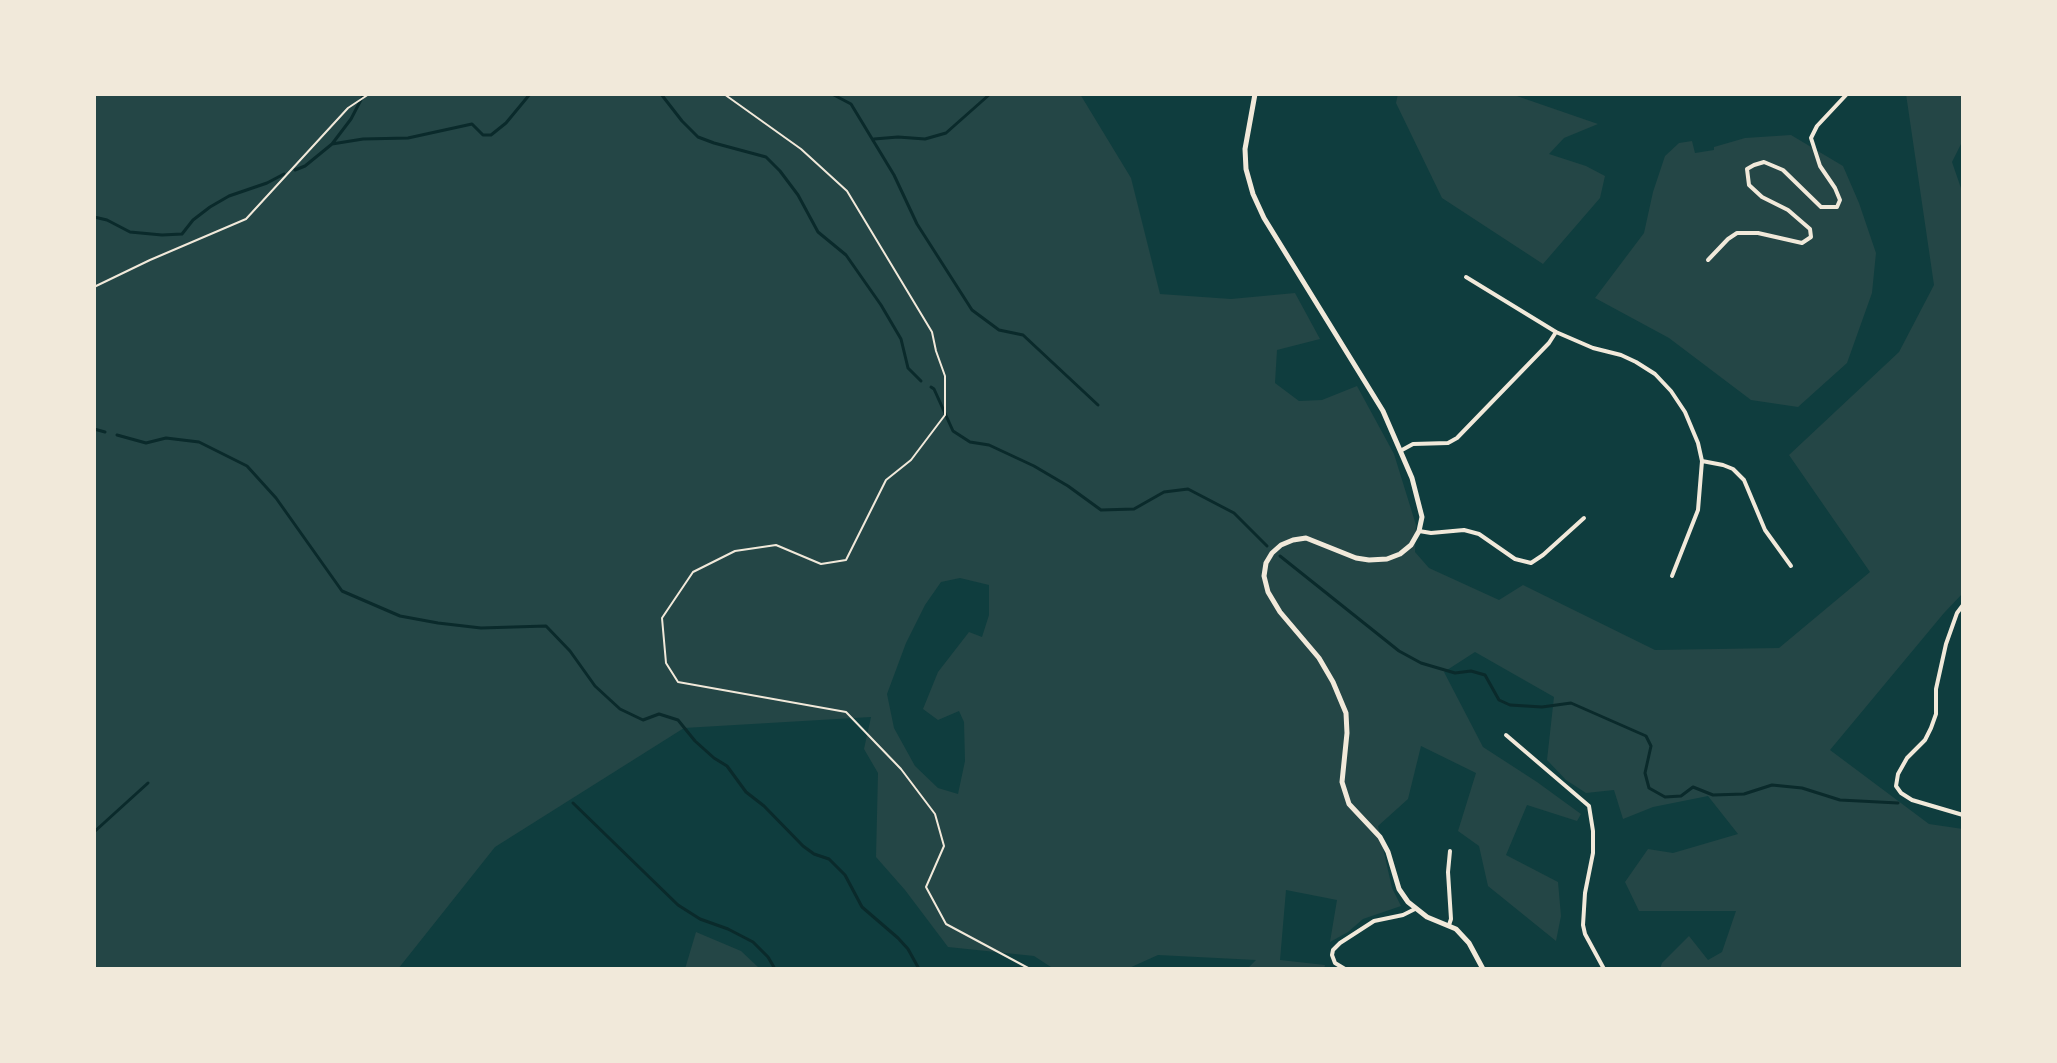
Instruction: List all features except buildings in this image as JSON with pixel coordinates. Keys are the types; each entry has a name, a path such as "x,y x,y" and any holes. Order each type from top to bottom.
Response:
{"street":[{"path":"1255,94 1245,149 1246,169 1253,194 1264,218 1383,411 1402,450 1422,517 1411,545 1387,559 1356,558 1306,538 1281,545 1266,563 1264,576 1268,592 1280,612 1319,658 1346,713 1342,782 1349,804 1380,837 1399,889 1415,909 1463,935 1483,969"},
{"path":"1708,260 1737,233 1758,233 1802,243 1811,237 1810,229 1788,210 1762,197 1749,185 1747,169 1754,165 1764,162 1783,170 1821,207 1837,207 1840,200 1820,166 1811,138 1817,126 1847,94"},
{"path":"1466,277 1556,332 1593,348 1621,355 1655,374 1671,391 1685,412 1702,461 1698,510 1672,576"},
{"path":"1402,450 1413,444 1448,443 1457,438 1556,332"},
{"path":"1702,461 1733,469 1744,480 1765,530 1791,566"},
{"path":"1419,531 1464,530 1479,534 1515,559 1531,563 1584,518"},
{"path":"1963,605 1946,644 1936,689 1936,714 1931,728 1925,740 1907,758 1898,774 1896,786 1912,800 1963,815"},
{"path":"1506,735 1589,806 1593,853 1585,893 1583,925 1604,969"},
{"path":"1449,925 1450,851"},
{"path":"1345,969 1335,963 1332,955 1340,943 1374,921 1415,909"}],"path":[{"path":"94,287 246,219 348,108 369,94"},
{"path":"724,94 801,149 847,191 932,332 945,376 945,415 911,460 886,480 846,560 821,564 776,545 735,551 693,572 662,618 666,663 678,682 846,712 901,769 935,814 944,846 926,887 946,924 1030,969"}],"shaded area":[{"path":"94,94 1080,94 1131,178 1160,294 1231,299 1295,293 1320,339 1277,350 1275,383 1299,401 1322,400 1357,386 1394,454 1416,525 1415,552 1429,568 1499,600 1523,585 1655,650 1779,648 1870,572 1789,455 1899,352 1934,285 1906,94 1963,94 1963,140 1952,162 1963,194 1963,593 1830,750 1929,824 1963,829 1963,969 1660,969 1662,963 1689,936 1708,960 1722,952 1736,911 1639,911 1625,882 1648,849 1673,853 1738,834 1708,796 1653,807 1623,819 1614,790 1586,793 1566,780 1547,760 1554,697 1475,652 1444,672 1483,747 1581,814 1577,821 1527,805 1506,855 1558,882 1561,916 1556,941 1488,886 1479,846 1458,831 1476,773 1421,746 1408,799 1378,826 1392,888 1401,906 1363,919 1330,942 1337,900 1286,890 1280,960 1325,965 1324,969 1247,969 1256,960 1158,955 1127,969 1054,969 1034,956 948,947 876,857 878,773 864,749 871,717 684,728 495,847 398,969 94,969","holes":["960,578 989,585 989,615 982,637 969,632 938,672 923,709 938,720 959,711 964,722 965,761 958,794 938,788 915,766 894,728 887,694 906,643 925,605 941,582"]},
{"path":"1398,94 1511,94 1598,124 1564,138 1549,154 1605,176 1600,198 1543,264 1442,198 1396,103"},
{"path":"1791,135 1843,166 1876,253 1872,293 1847,363 1798,407 1751,400 1669,338 1595,298 1644,233 1665,156 1679,143 1692,141 1695,153 1714,150 1714,147 1745,138"},
{"path":"696,932 741,951 758,967 685,969"}],"waterway":[{"path":"332,144 351,119 364,94"},
{"path":"295,170 305,166 332,144 363,139 408,138 472,124 483,135 491,135 506,123 530,94"},
{"path":"661,94 698,137 766,157 780,171 798,195 818,232 846,255 881,305 901,339 908,368 921,381"},
{"path":"832,94 851,104 894,175 917,224 972,310 999,330 1023,335 1098,405"},
{"path":"874,139 925,139 946,133 990,94"},
{"path":"94,217 130,232 182,234 193,220 210,207 284,174"},
{"path":"931,387 953,431 970,442 989,445 1034,466 1101,510 1134,509 1164,492 1188,489 1234,513 1267,546"},
{"path":"94,429 105,432"},
{"path":"117,435 146,443 166,438 199,442 247,466 276,498 342,591 400,616 438,623 481,628 546,626 570,651 595,686 620,709 643,720 659,714 678,720 695,741 727,766 746,792 803,846 829,859 845,875 862,907 898,938 919,969"},
{"path":"1280,556 1399,651 1421,663 1455,673 1471,671 1485,675 1499,700 1510,705 1542,707 1571,703 1646,736 1651,746 1645,773 1649,788 1665,797 1681,796 1693,787 1713,795 1744,794 1772,785 1802,788 1840,800 1898,803"},
{"path":"94,832 148,783"},
{"path":"573,803 678,905 700,919 753,942 775,969"}]}
